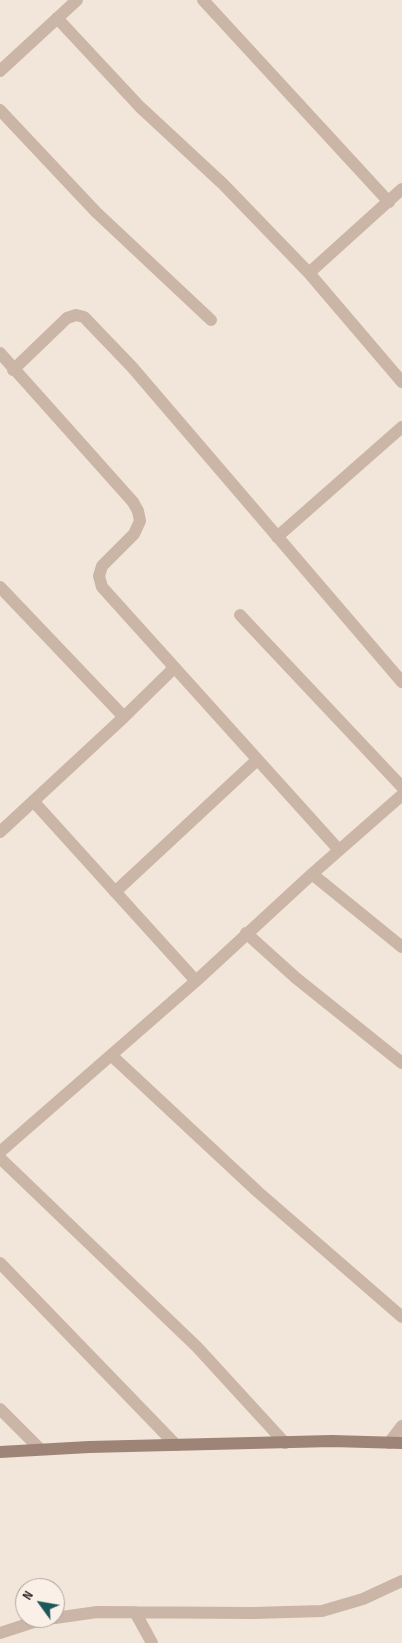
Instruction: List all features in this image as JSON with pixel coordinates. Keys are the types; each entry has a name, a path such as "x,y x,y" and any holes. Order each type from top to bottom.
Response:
{"street":[{"path":"0,70 77,0"},
{"path":"203,0 388,202"},
{"path":"57,18 140,107 223,184 309,273 402,382"},
{"path":"0,110 96,212 211,320"},
{"path":"309,273 402,189"},
{"path":"13,370 67,318 76,315 84,317 132,367 402,682"},
{"path":"0,353 13,370 133,502 138,511 140,521 134,534 102,566 99,576 102,587 338,850"},
{"path":"277,537 402,427"},
{"path":"0,587 124,717"},
{"path":"240,615 402,787"},
{"path":"0,832 174,668"},
{"path":"115,892 257,760"},
{"path":"0,1152 196,982 246,933 402,795"},
{"path":"34,802 196,982"},
{"path":"312,874 402,948"},
{"path":"246,933 296,978 402,1063"},
{"path":"111,1055 258,1192 402,1317"},
{"path":"0,1158 197,1347 285,1443"},
{"path":"0,1263 176,1445"},
{"path":"0,1409 40,1449"},
{"path":"0,1452 176,1445 396,1443 402,1426"},
{"path":"65,1616 97,1612 322,1611 363,1599 402,1581"},
{"path":"135,1612 152,1643"},
{"path":"0,1633 15,1628"}]}
